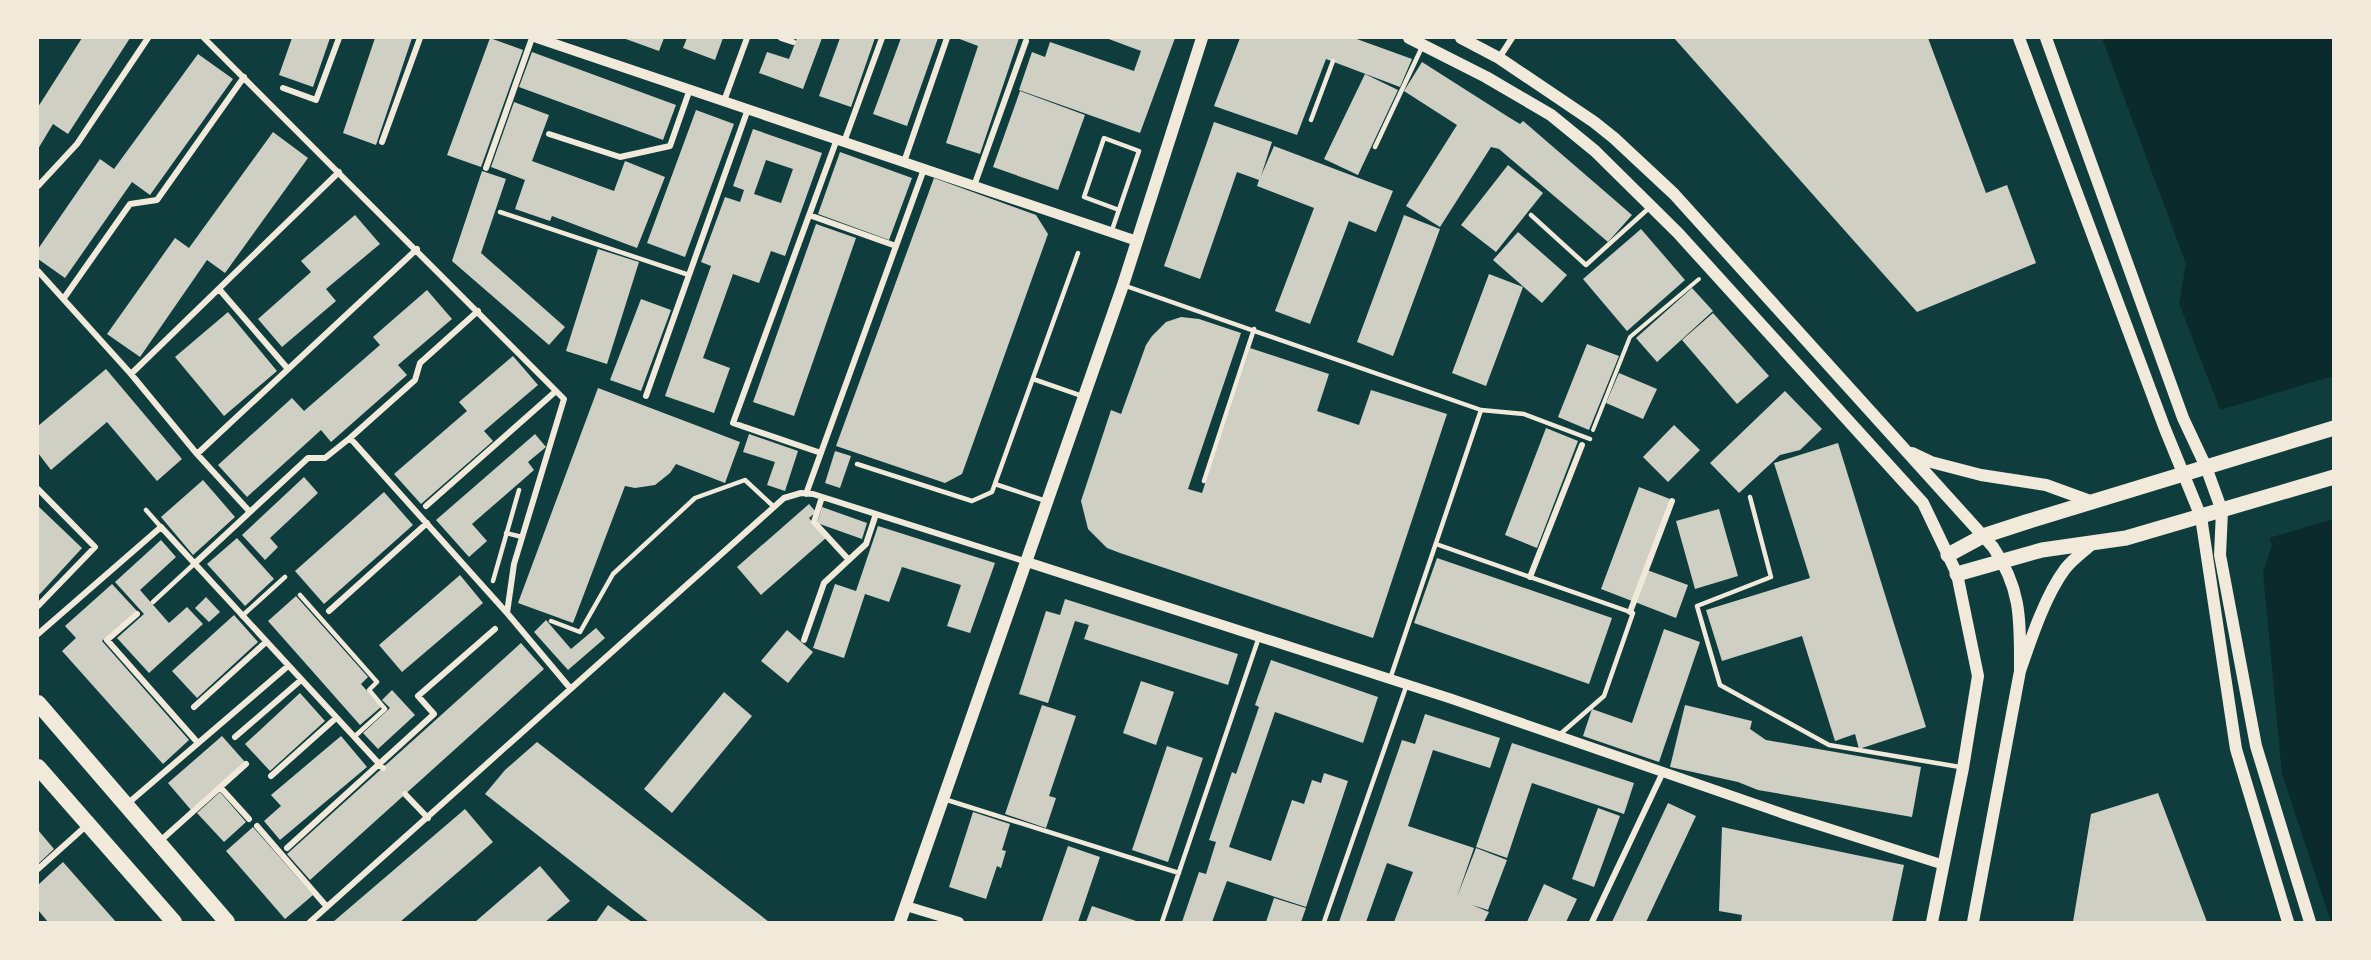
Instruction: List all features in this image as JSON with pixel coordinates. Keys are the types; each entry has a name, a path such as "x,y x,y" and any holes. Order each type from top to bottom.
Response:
{"highway":[{"path":"38,704 227,922"},
{"path":"38,767 174,922"}],"main road":[{"path":"900,922 1085,397 1202,38"},
{"path":"1409,38 1486,77 1551,116 1595,151 1710,269 1923,503 1957,574 1978,676 1964,768 1932,922"},
{"path":"1461,38 1499,58 1601,128 1674,194 1983,536 2003,562 2015,587 2020,632 2020,671"},
{"path":"2019,38 2200,517 2236,749 2288,922"},
{"path":"2046,38 2183,418 2206,467 2222,511 2220,555 2256,746 2310,922"},
{"path":"1948,555 1983,536 2090,501 2334,428"},
{"path":"1905,450 1932,462 2046,485 2090,501"},
{"path":"1957,574 2042,550 2126,538 2334,477"},
{"path":"1973,922 2020,671 2033,632 2053,588 2066,567 2092,544"}],"street":[{"path":"38,186 77,144 148,38"},
{"path":"204,38 417,249 564,399 514,564 507,613"},
{"path":"283,88 316,100 339,38"},
{"path":"382,142 420,38"},
{"path":"486,168 532,38"},
{"path":"537,38 1137,241"},
{"path":"724,101 747,38"},
{"path":"781,38 793,42"},
{"path":"821,453 733,423 809,215 882,38"},
{"path":"904,162 947,38"},
{"path":"1499,58 1512,38"},
{"path":"974,186 1026,40"},
{"path":"64,298 129,204 157,200 244,77"},
{"path":"549,134 621,157 670,146 690,89"},
{"path":"646,396 748,109"},
{"path":"806,494 924,169"},
{"path":"131,374 339,172"},
{"path":"809,215 896,246"},
{"path":"197,454 417,249"},
{"path":"38,271 250,512"},
{"path":"219,289 288,369"},
{"path":"194,564 308,459 325,458 350,438 415,380 420,363 478,311"},
{"path":"426,506 556,391"},
{"path":"350,438 507,613 570,688"},
{"path":"1530,577 1582,445"},
{"path":"38,489 95,547 38,606"},
{"path":"310,922 773,507 784,498 806,494 822,497 1028,562 1407,684 1791,816 1944,865"},
{"path":"822,497 814,522 849,560"},
{"path":"1630,612 1672,501"},
{"path":"804,640 824,583 866,544 876,514"},
{"path":"329,611 427,523"},
{"path":"38,634 161,527 380,766"},
{"path":"137,614 107,640 198,743"},
{"path":"287,848 380,766 434,714 418,696 495,629"},
{"path":"194,707 266,642"},
{"path":"126,805 288,666"},
{"path":"235,736 301,680"},
{"path":"271,776 336,718"},
{"path":"158,843 246,764"},
{"path":"1592,922 1663,772"},
{"path":"220,787 249,819"},
{"path":"405,794 428,818"},
{"path":"38,869 88,825"},
{"path":"256,826 327,907"},
{"path":"906,906 959,922"}],"lane":[{"path":"1374,147 1423,45"},
{"path":"1311,120 1333,61"},
{"path":"1111,232 1119,210 1139,151 1104,138 1084,197 1119,210"},
{"path":"1531,215 1586,265 1651,206"},
{"path":"500,212 689,275"},
{"path":"857,464 972,501 992,492 1078,253"},
{"path":"1123,285 1481,410 1524,414 1590,439"},
{"path":"1204,481 1254,329"},
{"path":"1033,378 1085,397"},
{"path":"1390,679 1481,410"},
{"path":"551,621 580,632 613,574 695,498 745,480 773,507"},
{"path":"995,484 1048,502"},
{"path":"493,580 519,490"},
{"path":"1750,497 1771,577 1697,606 1720,685 1829,745 1964,768"},
{"path":"146,510 161,527"},
{"path":"506,533 522,537"},
{"path":"1436,543 1633,613 1604,696 1558,736"},
{"path":"153,602 194,564"},
{"path":"242,616 285,577"},
{"path":"300,595 377,682 369,690 385,709 354,737"},
{"path":"1162,922 1259,637"},
{"path":"1324,922 1407,684"},
{"path":"944,799 1179,873"}],"path":[{"path":"1590,439 1630,337 1710,269"}],"water":[{"path":"2102,38 2333,38 2333,922 2331,922 2282,774 2263,572 2272,545 2179,303 2186,264"}],"pier":[{"path":"2333,376 2333,519 2266,539 2217,411"}],"building":[{"path":"82,38 130,38 68,134 53,124 38,149 38,107"},
{"path":"292,38 330,38 313,87 279,75"},
{"path":"375,38 412,38 376,145 343,133"},
{"path":"490,38 523,50 481,167 447,155"},
{"path":"623,38 664,38 659,51"},
{"path":"687,38 723,38 715,60 683,48"},
{"path":"797,38 822,38 803,89 759,73 767,52 789,59"},
{"path":"840,38 875,38 851,107 819,96"},
{"path":"901,38 938,38 907,126 873,114"},
{"path":"957,38 1019,38 980,154 946,143 978,46"},
{"path":"1106,38 1175,38 1140,133 1019,90 1032,52 1045,57 1050,42 1134,71 1141,51"},
{"path":"1240,38 1354,38 1412,59 1400,87 1326,59 1297,135 1214,106"},
{"path":"1674,38 1928,38 1986,193 2007,185 2036,263 1917,312"},
{"path":"532,52 676,105 663,140 519,87"},
{"path":"198,54 233,79 150,195 132,182 65,278 38,259 38,249 100,159 114,169"},
{"path":"1422,62 1520,124 1523,121 1632,215 1608,242 1499,149 1491,147 1440,227 1406,206 1457,125 1404,91"},
{"path":"1365,74 1398,90 1358,175 1324,159"},
{"path":"1020,91 1085,115 1058,190 993,167"},
{"path":"514,102 549,115 532,161 614,191 625,161 665,177 637,248 552,216 550,221 515,209 525,180 491,167"},
{"path":"696,110 734,124 685,257 647,243"},
{"path":"1214,122 1272,142 1261,176 1274,146 1393,191 1376,232 1349,221 1310,324 1275,311 1314,208 1257,186 1259,180 1237,172 1200,279 1164,266"},
{"path":"753,129 822,153 785,256 771,251 759,283 733,274 703,358 730,368 714,413 665,396 711,266 701,262 725,197 740,202 744,190 733,186","holes":["766,160 793,169 781,203 754,194"]},
{"path":"273,132 308,158 225,273 207,260 140,357 107,334 175,238 189,248"},
{"path":"840,152 912,178 889,240 818,214"},
{"path":"1508,165 1543,193 1496,252 1461,225"},
{"path":"482,171 506,179 481,253 565,327 549,345 452,261"},
{"path":"934,178 1036,215 1048,234 962,474 945,483 836,446"},
{"path":"355,215 380,244 326,289 336,301 282,347 258,319 311,272 301,261"},
{"path":"1404,215 1440,229 1393,356 1357,342"},
{"path":"816,224 856,238 794,416 753,402"},
{"path":"1641,229 1685,280 1627,331 1583,279"},
{"path":"1518,232 1567,275 1542,303 1493,260"},
{"path":"598,249 639,262 607,364 566,351"},
{"path":"1489,274 1523,287 1486,386 1452,373"},
{"path":"1692,288 1713,311 1657,362 1636,338"},
{"path":"427,290 452,319 398,365 407,375 331,442 321,430 247,497 218,465 292,398 304,411 380,345 373,337"},
{"path":"641,299 671,310 641,391 610,380"},
{"path":"228,312 277,371 224,416 175,357"},
{"path":"1713,313 1769,376 1737,404 1682,340"},
{"path":"1181,317 1199,319 1241,333 1188,489 1202,493 1250,348 1329,374 1317,411 1359,425 1371,390 1447,414 1373,638 1120,553 1107,548 1088,529 1081,501 1111,410 1121,414 1146,345 1152,336 1166,322"},
{"path":"1587,344 1619,356 1589,430 1558,417"},
{"path":"513,356 538,385 484,431 493,441 421,504 394,474 467,411 459,402"},
{"path":"106,369 182,459 157,481 107,422 51,470 38,453 38,426"},
{"path":"1619,373 1657,389 1643,419 1606,403"},
{"path":"598,388 740,442 725,483 676,464 670,473 655,485 635,488 625,486 573,623 518,603"},
{"path":"1785,391 1822,429 1800,450 1780,455 1739,493 1710,463"},
{"path":"1674,425 1700,450 1668,482 1643,457"},
{"path":"1546,428 1578,441 1537,548 1505,535"},
{"path":"535,434 546,447 528,462 534,470 472,524 487,541 469,557 436,520"},
{"path":"749,434 798,451 785,491 767,485 775,462 743,452"},
{"path":"1838,443 1926,727 1859,749 1855,734 1835,741 1802,636 1722,661 1706,610 1810,578 1774,463"},
{"path":"835,451 851,456 840,488 825,483"},
{"path":"304,477 318,493 270,538 278,547 265,560 242,535"},
{"path":"203,480 235,517 193,555 161,517"},
{"path":"1639,487 1670,499 1632,601 1601,589"},
{"path":"384,492 413,525 324,604 295,571"},
{"path":"809,504 816,512 809,518 826,538 761,595 737,567"},
{"path":"38,506 82,548 38,596"},
{"path":"822,507 867,523 862,539 817,523"},
{"path":"1719,509 1738,576 1695,589 1676,521"},
{"path":"878,526 995,563 970,633 947,626 961,585 902,567 889,602 865,594 844,658 813,648 835,584 856,591"},
{"path":"237,538 274,579 245,606 207,564"},
{"path":"161,540 176,557 140,590 169,623 187,607 203,624 149,673 117,638 144,614 115,582"},
{"path":"1437,558 1612,618 1589,684 1414,623"},
{"path":"1647,570 1688,585 1676,618 1635,602"},
{"path":"460,575 483,603 402,672 379,645"},
{"path":"112,584 137,611 102,641 189,740 163,764 62,651 76,638 65,626"},
{"path":"296,596 368,677 361,684 381,707 360,725 268,621"},
{"path":"206,597 220,612 209,622 195,608"},
{"path":"1065,599 1238,654 1228,685 1084,639 1089,625 1075,621 1048,703 1019,694 1046,611 1060,615"},
{"path":"234,615 258,642 197,698 172,671"},
{"path":"546,620 571,649 596,628 605,638 568,670 534,632"},
{"path":"1664,629 1700,642 1659,762 1583,736 1592,709 1632,723"},
{"path":"787,630 813,652 788,683 761,661"},
{"path":"521,643 544,669 310,880 287,854"},
{"path":"1271,660 1378,697 1363,743 1275,712 1229,847 1271,861 1292,800 1304,804 1312,780 1321,783 1324,773 1348,781 1306,907 1227,881 1212,922 1182,922 1199,872 1206,874 1216,842 1209,840 1232,772 1236,774 1259,707 1255,705"},
{"path":"1141,681 1174,692 1156,745 1123,733"},
{"path":"392,690 415,715 378,749 363,733 390,708 382,700"},
{"path":"724,692 752,716 672,813 644,789"},
{"path":"300,693 325,721 270,771 245,744"},
{"path":"1042,705 1076,716 1049,796 1056,798 1046,828 1005,814"},
{"path":"1685,705 1752,721 1750,729 1766,740 1921,767 1912,817 1758,790 1738,782 1670,767"},
{"path":"1425,714 1500,738 1490,768 1433,750 1408,826 1474,848 1457,897 1476,848 1507,860 1488,910 1472,905 1489,912 1484,922 1394,922 1413,872 1387,863 1366,922 1339,922 1402,740 1415,744"},
{"path":"222,736 245,762 191,810 168,783"},
{"path":"341,736 367,767 280,840 264,821 281,806 271,795"},
{"path":"537,742 769,922 649,922 485,794 505,770"},
{"path":"1512,743 1634,783 1624,814 1532,783 1507,858 1476,847"},
{"path":"1167,746 1203,758 1168,862 1132,850"},
{"path":"220,792 246,822 224,842 197,813"},
{"path":"2158,793 2207,922 2073,922 2091,814"},
{"path":"1668,803 1696,816 1646,922 1612,922"},
{"path":"1598,808 1620,816 1594,887 1572,879"},
{"path":"465,809 493,842 400,922 333,922"},
{"path":"973,812 1010,824 1002,850 1006,851 1001,868 997,866 986,899 949,887"},
{"path":"253,827 313,895 285,919 226,851"},
{"path":"1722,827 1904,865 1892,922 1741,922 1742,915 1719,911"},
{"path":"38,830 54,849 38,864"},
{"path":"1068,846 1100,857 1078,922 1042,921"},
{"path":"63,862 116,922 48,922 38,910 38,885"},
{"path":"540,866 570,901 545,922 475,922"},
{"path":"1544,884 1577,899 1566,922 1527,922"},
{"path":"1274,898 1306,908 1301,922 1266,922"},
{"path":"608,905 632,922 596,922"},
{"path":"1092,906 1139,922 1086,922"}]}
